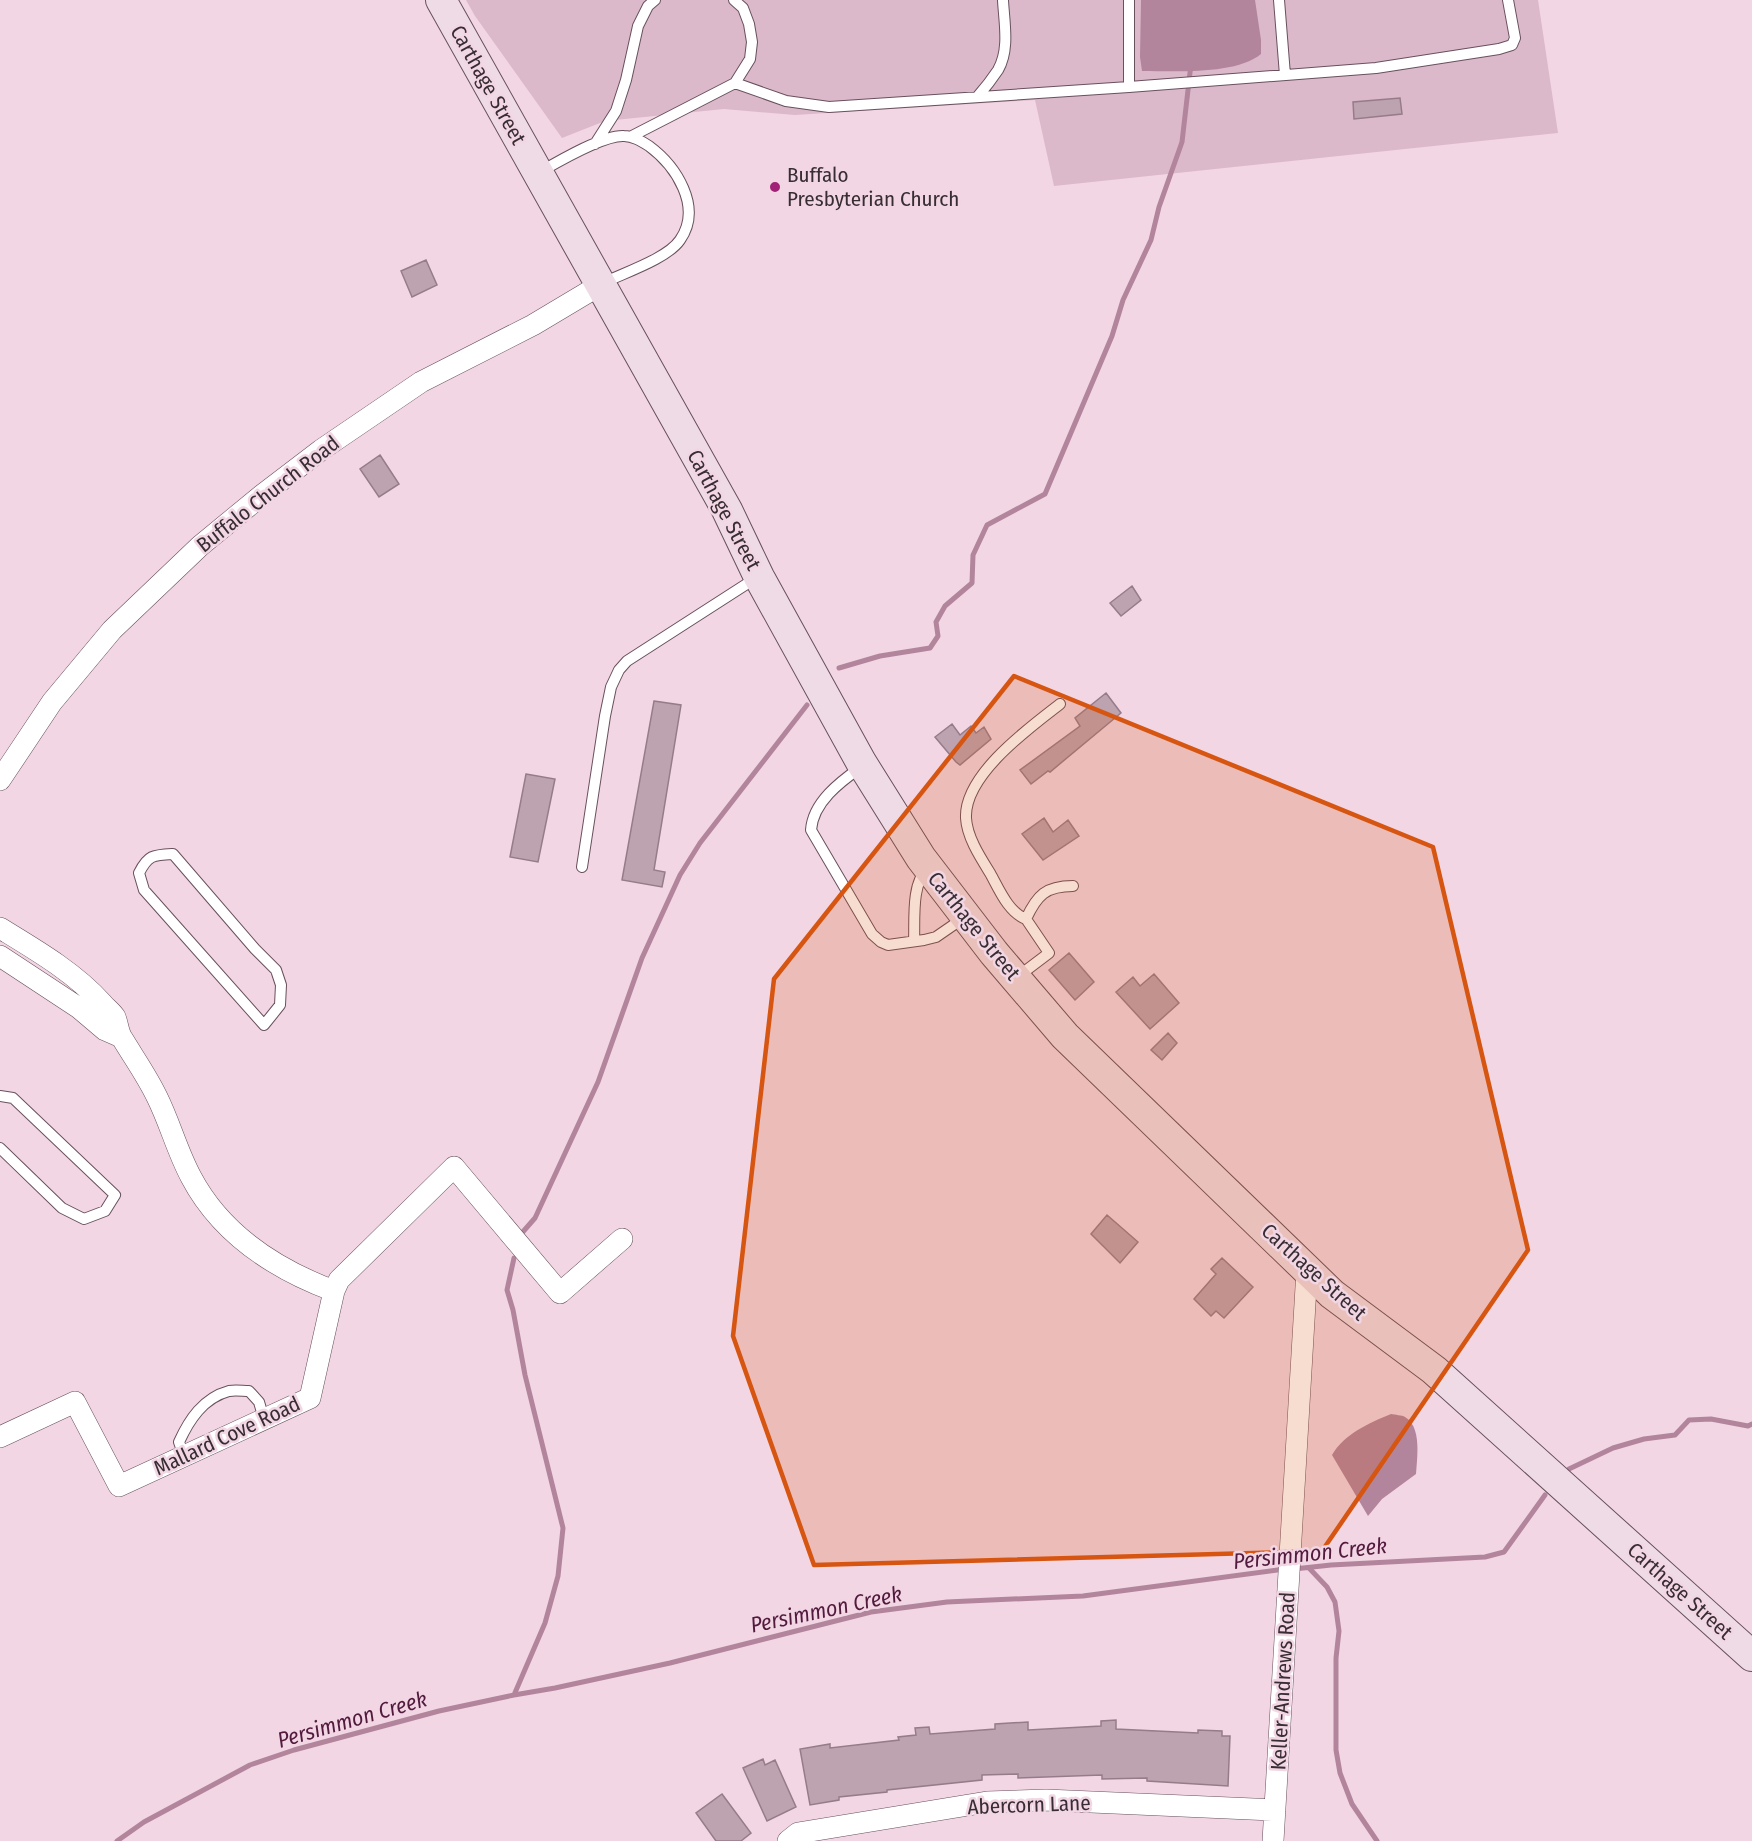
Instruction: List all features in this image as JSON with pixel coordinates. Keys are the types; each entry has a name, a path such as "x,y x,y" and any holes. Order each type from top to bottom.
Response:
{"main road":[{"name":"Carthage Street","path":"441,0 727,510 759,577 863,766 929,869 966,916 1065,1036 1332,1294 1434,1370 1752,1656"}],"street":[{"name":"Buffalo Church Road","path":"0,780 52,702 112,630 200,546 244,509 321,450 421,382 533,325 600,285"},
{"path":"0,928 77,978 115,1017 121,1036 158,1099 191,1177 228,1228 271,1261 308,1281 334,1291"},
{"path":"0,956 79,1008 105,1030 121,1036"},
{"name":"Mallard Cove Road","path":"0,1437 75,1402 119,1486 310,1398 334,1291 339,1280 454,1167 560,1293 622,1239"},
{"name":"Keller-Andrews Road","path":"1274,1841 1307,1270"},
{"name":"Abercorn Lane","path":"788,1841 798,1833 987,1802 1046,1800 1275,1810"}],"lane":[{"path":"596,144 616,111 626,80 638,26 648,6 655,0"},
{"path":"632,136 735,83 750,59 752,42 750,24 743,8 734,0"},
{"path":"978,96 999,68 1004,51 1003,0"},
{"path":"1128,87 1129,0"},
{"path":"1279,0 1285,75"},
{"path":"735,83 786,101 829,107 1376,68 1512,45 1515,38 1509,0"},
{"path":"537,173 596,144 621,135 632,136 658,153 675,172 689,208 688,225 680,240 667,253 600,285"},
{"path":"582,867 605,716 611,687 619,670 627,661 759,577"},
{"path":"1016,978 1049,952 1026,919 1017,915 1009,905 985,865 970,837 966,821 966,805 974,788 992,763 1035,723 1060,704"},
{"path":"863,766 833,789 817,810 811,830 872,934 888,945 936,938 966,916"},
{"path":"173,854 255,950 276,970 281,984 280,1005 264,1025 174,923 144,890 139,873 146,860 156,855 173,854"},
{"path":"914,941 915,906 919,881 924,872 929,869"},
{"path":"1026,919 1035,899 1057,886 1073,886"},
{"path":"0,1096 14,1098 115,1195 105,1211 84,1219 62,1208 0,1148"},
{"path":"184,1456 179,1442 187,1424 203,1404 230,1391 249,1391 260,1402 264,1419"}],"highlighted area":[{"path":"1014,676 1433,847 1528,1250 1322,1551 814,1565 733,1336 774,979"}],"shaded area":[{"path":"466,0 1538,0 1558,133 1054,186 1035,100 795,115 724,109 605,121 562,138"},
{"path":"1141,0 1255,0 1261,54 1250,61 1221,69 1142,71 1140,57"},
{"path":"1391,1414 1405,1417 1414,1428 1417,1443 1416,1474 1382,1499 1368,1516 1332,1455 1350,1435"}],"building":[{"path":"1400,98 1402,114 1354,119 1353,102"},
{"path":"426,260 437,285 412,297 401,271"},
{"path":"380,455 399,484 379,497 360,469"},
{"path":"1132,586 1141,600 1121,616 1110,603"},
{"path":"1106,693 1121,713 1050,772 1048,771 1031,784 1020,770 1080,726 1075,718"},
{"path":"654,701 681,705 654,870 665,872 662,887 622,880"},
{"path":"952,724 960,735 971,726 976,733 984,727 991,739 960,765 935,737"},
{"path":"526,774 555,779 538,862 510,857"},
{"path":"1044,818 1053,832 1068,820 1079,836 1043,860 1022,834"},
{"path":"1069,953 1094,982 1075,1000 1049,970"},
{"path":"1154,974 1179,1003 1150,1029 1116,992 1133,977 1140,986"},
{"path":"1168,1033 1177,1043 1162,1060 1151,1050"},
{"path":"1107,1215 1138,1242 1120,1263 1091,1234"},
{"path":"1222,1258 1253,1287 1224,1318 1216,1311 1211,1316 1194,1299 1216,1274 1211,1269"},
{"path":"1116,1720 1116,1729 1198,1733 1198,1730 1222,1731 1222,1736 1230,1736 1228,1786 1147,1781 1147,1778 1102,1779 1102,1775 1018,1778 1018,1774 982,1775 982,1780 887,1790 887,1792 839,1797 839,1800 810,1805 800,1749 830,1744 830,1748 899,1740 898,1737 916,1735 915,1728 929,1727 930,1734 995,1729 995,1724 1028,1722 1028,1730 1101,1726 1101,1721"},
{"path":"763,1759 765,1765 775,1760 796,1807 767,1821 743,1768"},
{"path":"722,1794 751,1833 741,1841 716,1841 696,1813"}],"waterway":[{"path":"839,668 880,656 930,648 938,636 936,622 945,606 972,583 973,555 987,525 1045,494 1112,336 1123,300 1151,240 1159,207 1182,142 1191,64"},
{"path":"521,1234 535,1218 598,1082 642,958 680,875 700,843 807,705"},
{"path":"514,1258 507,1290 525,1375 563,1528 558,1576 545,1623 514,1695"},
{"name":"Persimmon Creek","path":"1569,1469 1613,1448 1644,1439 1675,1435 1689,1420 1711,1419 1748,1426 1752,1424"},
{"name":"Persimmon Creek","path":"1294,1569 1485,1557 1504,1552 1545,1495"},
{"path":"1309,1568 1327,1587 1335,1602 1339,1631 1336,1658 1336,1750 1340,1773 1352,1804 1377,1841"},
{"name":"Persimmon Creek","path":"117,1841 144,1822 250,1765 294,1750 439,1711 670,1663 871,1612 947,1602 1083,1596 1285,1569"}],"place":[{"name":"Buffalo Presbyterian Church","path":"775,187"}]}
